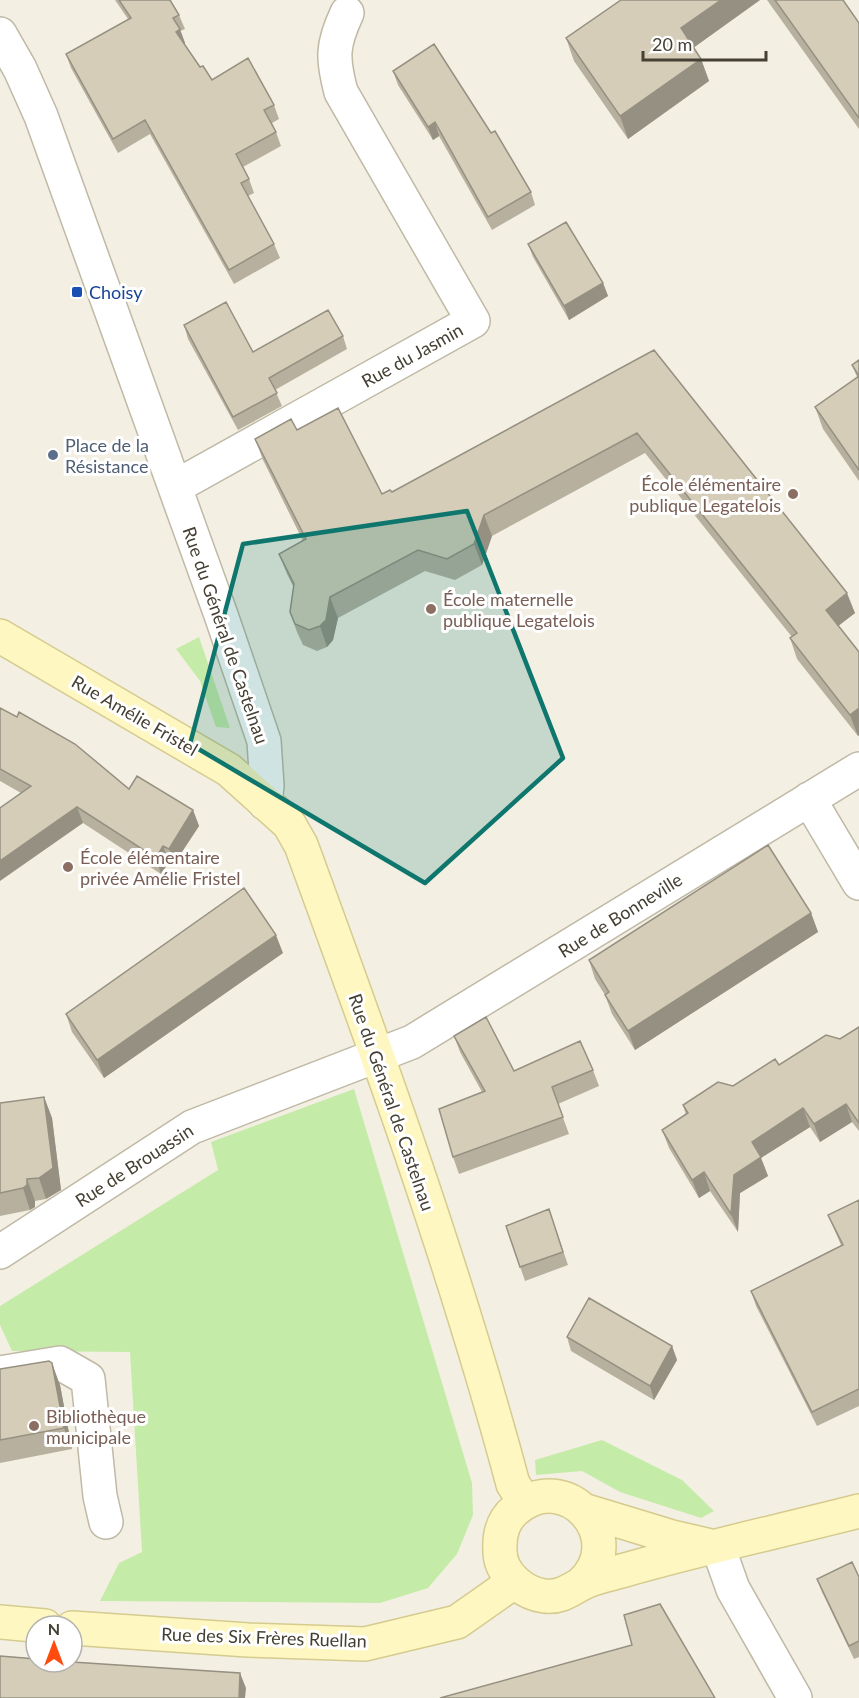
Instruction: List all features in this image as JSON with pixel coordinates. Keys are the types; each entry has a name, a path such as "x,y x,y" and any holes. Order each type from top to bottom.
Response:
{"main road":[{"name":"Rue Amélie Fristel","path":"0,636 229,771 265,802"},
{"name":"Rue du Général de Castelnau","path":"265,802 289,824 301,845 377,1056 477,1358 513,1484 525,1502"},
{"path":"542,1496 559,1496 575,1503 583,1510 596,1528 599,1545 597,1562 589,1577 561,1595 543,1596 527,1591 514,1582 505,1569 500,1554 500,1539 504,1524 513,1511 525,1502 542,1496"},
{"path":"583,1510 672,1537 718,1548"},
{"path":"581,1584 859,1511"},
{"name":"Rue des Six Frères Ruellan","path":"84,1629 248,1640 365,1644 457,1622 514,1582"},
{"path":"0,1622 24,1624"}],"street":[{"name":"Rue du Jasmin","path":"175,487 473,321 341,92 333,62 336,37 347,13"},
{"name":"Rue du Général de Castelnau","path":"0,34 10,66 41,116 264,741 267,776 265,802"},
{"name":"Rue de Bonneville","path":"377,1056 412,1042 859,769"},
{"path":"809,799 859,884"},
{"name":"Rue de Brouassin","path":"0,1252 192,1127 377,1056"},
{"path":"0,1373 60,1363 88,1379 100,1496 106,1522"},
{"path":"718,1548 733,1589 795,1698"}],"highlighted area":[{"path":"467,511 563,758 425,883 190,744 243,544"}],"green space":[{"path":"199,637 230,728 216,727 200,681 176,649"},
{"path":"354,1089 472,1483 473,1515 457,1554 428,1588 380,1603 100,1601 119,1563 142,1552 130,1352 12,1351 0,1325 0,1306 218,1170 211,1142"},
{"path":"602,1440 682,1480 714,1511 701,1518 620,1492 582,1471 536,1475 535,1460"}],"building":[{"path":"119,0 170,0 179,15 173,18 180,29 176,32 212,80 248,58 274,105 264,110 276,132 236,154 249,179 241,183 274,244 229,270 145,120 113,139 66,54 131,18"},
{"path":"621,0 721,0 681,28 701,59 620,116 566,38"},
{"path":"775,0 843,0 859,23 859,118"},
{"path":"434,44 491,133 495,131 531,192 488,217 435,122 428,127 393,71"},
{"path":"566,222 603,283 564,306 528,244"},
{"path":"226,302 253,352 328,310 343,336 269,378 277,393 233,417 184,325"},
{"path":"654,350 847,593 826,610 859,652 859,708 850,715 790,638 797,633 637,433 484,515 474,544 447,559 418,550 330,597 326,620 320,626 309,630 295,624 290,612 294,584 279,554 306,539 255,439 291,419 297,430 338,408 382,494 390,490 392,492"},
{"path":"859,360 859,376 852,365"},
{"path":"859,376 859,470 815,407"},
{"path":"0,708 17,717 19,712 75,744 129,789 137,776 193,810 169,849 163,846 156,858 77,807 0,861 0,808 31,786 0,769"},
{"path":"768,845 811,913 628,1031 605,995 609,992 589,960"},
{"path":"244,888 276,935 97,1060 66,1014"},
{"path":"486,1017 514,1071 580,1041 593,1070 552,1087 563,1117 453,1157 439,1109 485,1091 454,1036"},
{"path":"859,1027 859,1123 846,1104 814,1124 803,1108 752,1142 761,1157 734,1175 731,1214 704,1172 692,1180 662,1130 688,1113 683,1105 718,1082 733,1086 775,1059 779,1065 826,1035 840,1039"},
{"path":"44,1097 53,1168 39,1178 27,1179 27,1185 23,1188 0,1193 0,1103"},
{"path":"859,1200 859,1389 812,1412 751,1291 843,1245 828,1215"},
{"path":"549,1209 563,1252 520,1267 506,1226"},
{"path":"589,1298 672,1346 650,1386 567,1337"},
{"name":"Bibliothèque municipale","path":"49,1361 52,1363 64,1428 0,1440 0,1369"},
{"path":"852,1562 859,1577 859,1641 849,1646 817,1579"},
{"path":"660,1604 715,1698 440,1698 632,1645 624,1615"},
{"path":"0,1656 24,1658 24,1674 84,1674 84,1663 240,1673 239,1698 0,1698"}],"place":[{"name":"Choisy","path":"77,292"},
{"name":"Place de la Résistance","path":"53,455"},
{"name":"École élémentaire publique Legatelois","path":"793,494"},
{"name":"École maternelle publique Legatelois","path":"431,609"},
{"name":"École élémentaire privée Amélie Fristel","path":"68,867"},
{"name":"Bibliothèque municipale","path":"34,1426"}]}
